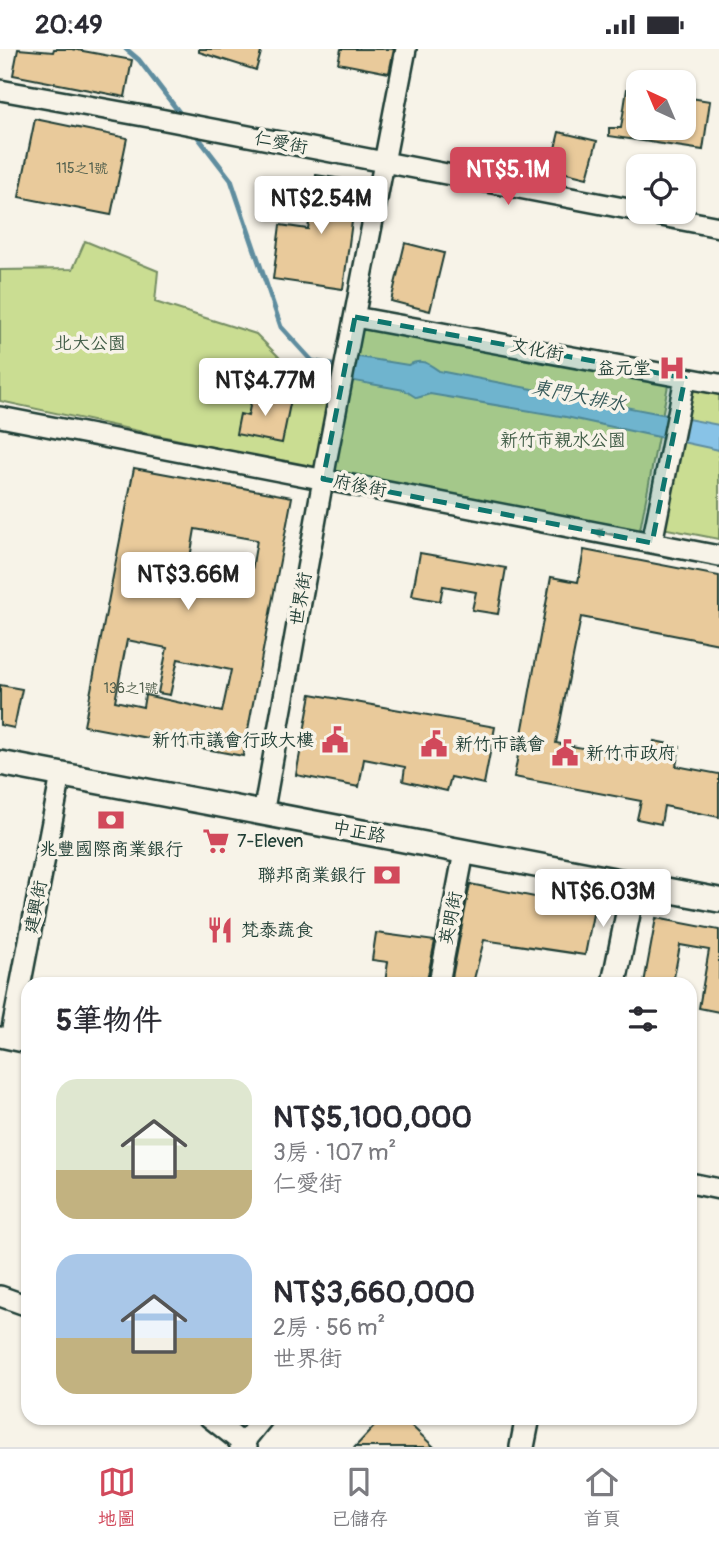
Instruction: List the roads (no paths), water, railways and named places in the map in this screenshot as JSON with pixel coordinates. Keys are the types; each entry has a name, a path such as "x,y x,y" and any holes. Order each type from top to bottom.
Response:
{"street":[{"path":"355,317 405,49"},
{"name":"仁愛街","path":"0,90 626,209"},
{"name":"仁愛街","path":"696,223 719,227"},
{"name":"世界街","path":"263,814 355,317"},
{"name":"文化街","path":"355,317 719,384"},
{"path":"652,543 685,378"},
{"name":"府後街","path":"0,417 719,556"},
{"name":"中正路","path":"0,763 719,900"},
{"name":"建興街","path":"24,977 61,775"},
{"name":"英明街","path":"440,977 464,852"},
{"path":"615,977 634,884"},
{"name":"建興街","path":"13,1040 21,996"},
{"path":"697,1184 719,1189"},
{"path":"0,1296 21,1304"},
{"path":"218,1425 243,1446 258,1425"},
{"path":"522,1447 526,1425"}],"water":[{"path":"353,356 408,365 425,362 439,371 719,425 719,450 566,417 430,394 417,398 404,390 349,380"}],"waterway":[{"name":"東門大排水","path":"126,49 139,60 182,116"},
{"name":"東門大排水","path":"194,132 231,180 281,327 312,361 341,367"}],"place":[{"name":"益元堂","path":"672,368"},
{"name":"新竹市議會行政大樓","path":"335,740"},
{"name":"新竹市議會","path":"434,744"},
{"name":"新竹市政府","path":"565,753"},
{"name":"兆豐國際商業銀行","path":"111,820"},
{"name":"7-Eleven","path":"216,841"},
{"name":"聯邦商業銀行","path":"387,875"},
{"name":"梵泰蔬食","path":"220,930"}],"park label":[{"name":"北大公園","path":"90,343"},
{"name":"新竹市親水公園","path":"563,440"}]}
